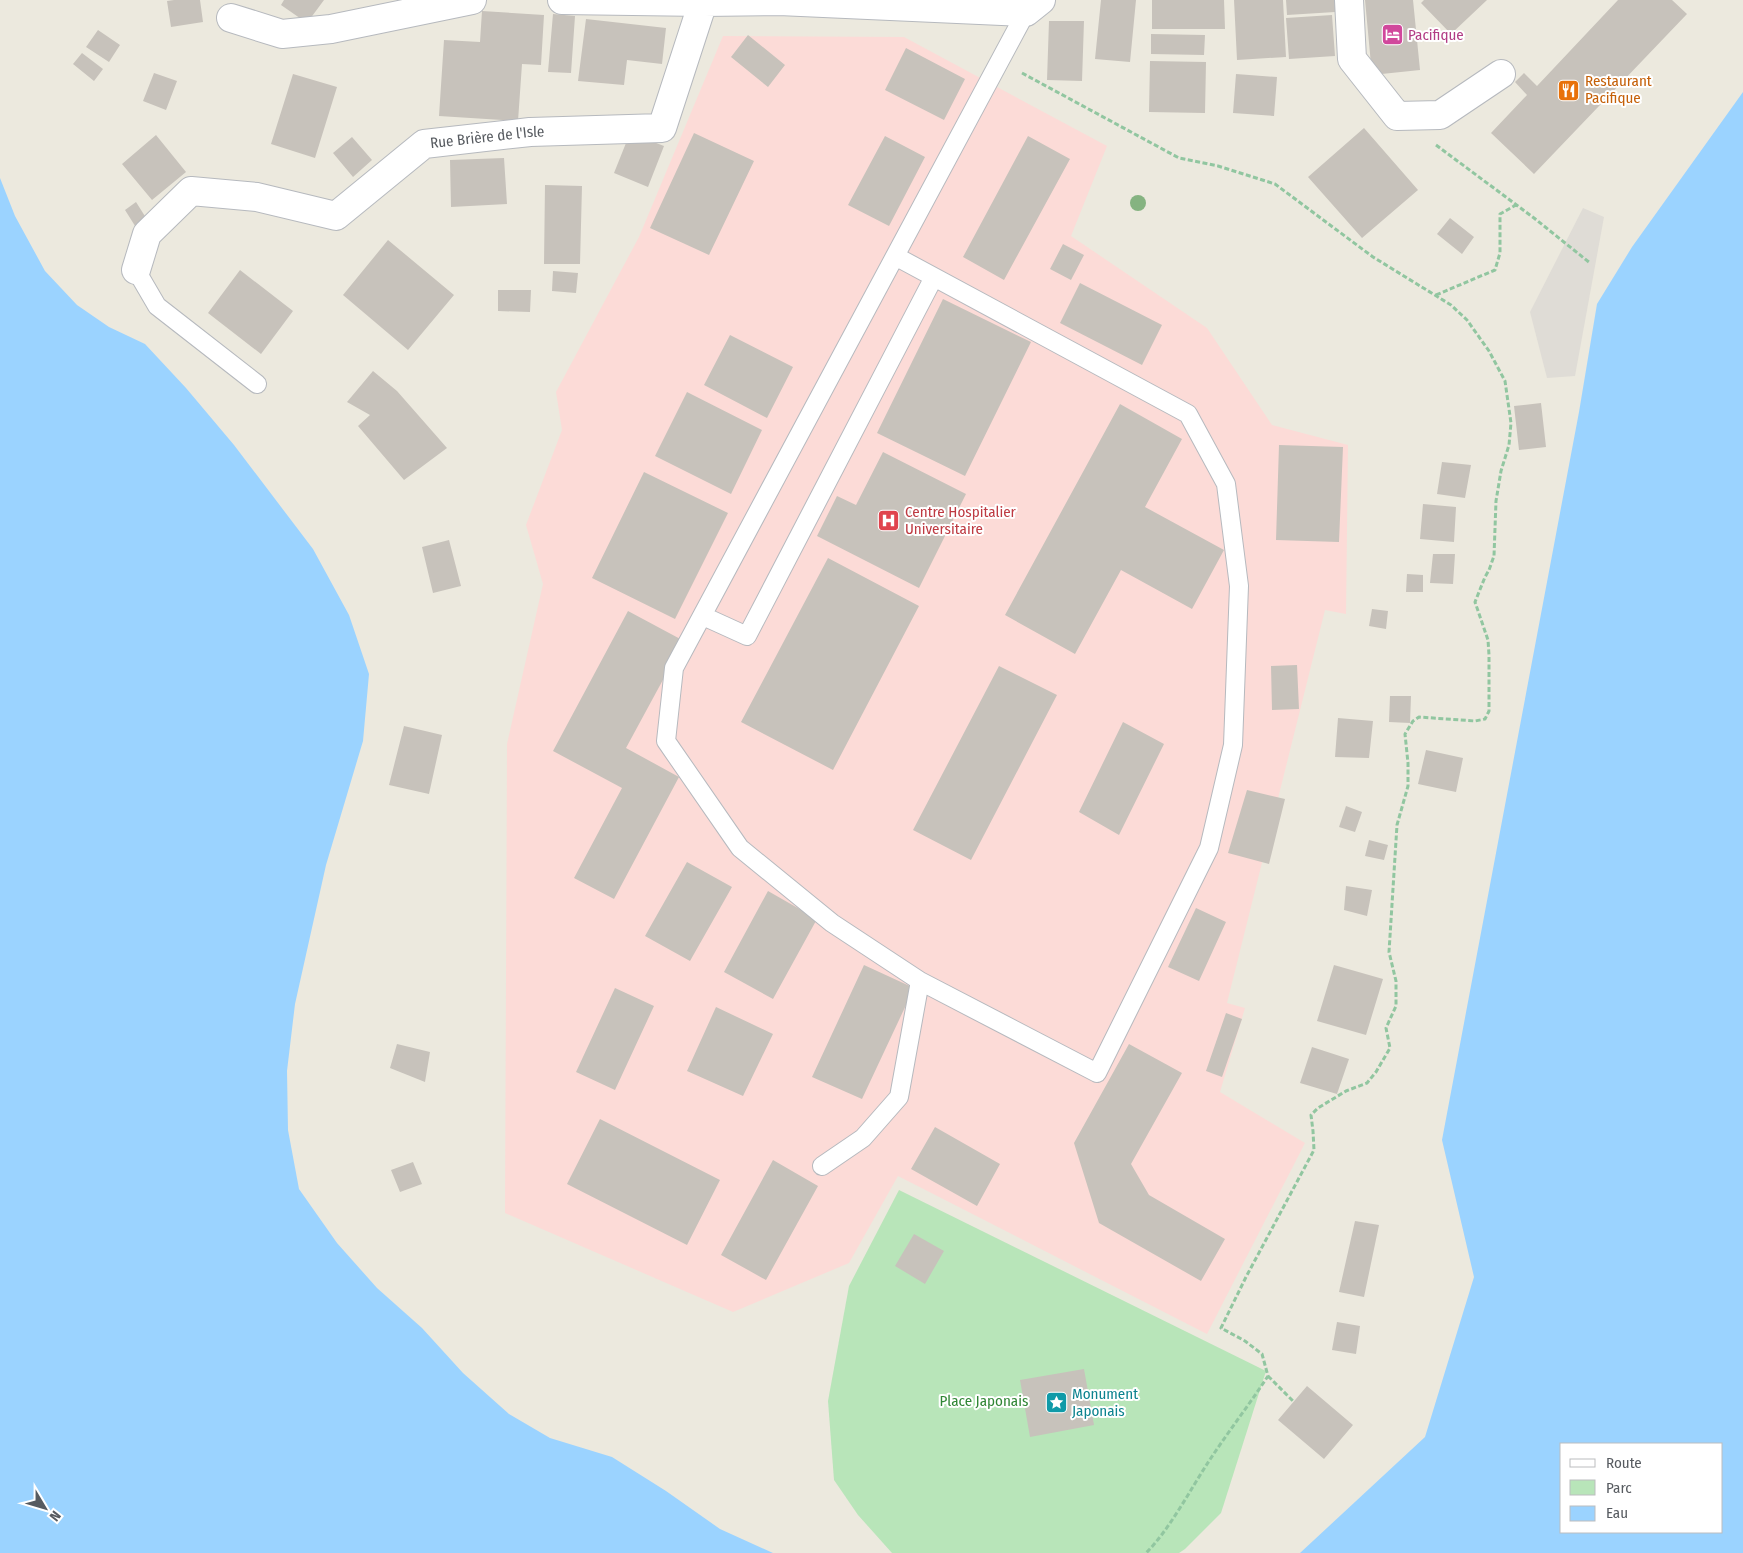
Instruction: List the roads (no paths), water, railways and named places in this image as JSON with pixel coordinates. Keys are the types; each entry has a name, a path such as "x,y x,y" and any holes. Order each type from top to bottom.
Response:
{"street":[{"path":"231,18 282,34 331,29 472,0"},
{"path":"562,0 779,1 1034,6"},
{"path":"1349,0 1352,59 1397,116 1440,115 1501,74"},
{"name":"Rue Brière de l'Isle","path":"136,270 147,234 191,191 257,197 336,216 424,144 530,132 662,128 703,2"}],"lane":[{"path":"896,256 1188,414 1226,484 1239,586 1233,745 1209,848 1097,1073 920,981 832,923 740,848 666,740 674,668 1000,61 1034,6"},
{"name":"Rue Brière de l'Isle","path":"136,270 157,306 257,384"},
{"path":"703,616 748,636 934,277"},
{"path":"822,1166 863,1138 899,1097 920,981"}],"water":[{"path":"1743,92 1743,1553 1300,1553 1425,1437 1474,1277 1442,1140 1579,412 1597,304 1632,247"},
{"path":"0,178 15,216 45,271 77,305 109,327 145,344 186,388 234,445 313,549 349,615 369,674 363,741 326,865 295,1004 287,1071 288,1130 299,1189 337,1243 377,1288 422,1328 463,1373 509,1414 550,1438 612,1457 666,1491 720,1529 773,1553 0,1553"}],"place":[{"name":"Pacifique","path":"1392,35"},
{"name":"Restaurant Pacifique","path":"1569,90"},
{"name":"Centre Hospitalier Universitaire","path":"889,521"},
{"name":"Monument Japonais","path":"1056,1403"}],"park label":[{"name":"Place Japonais","path":"984,1401"}]}
